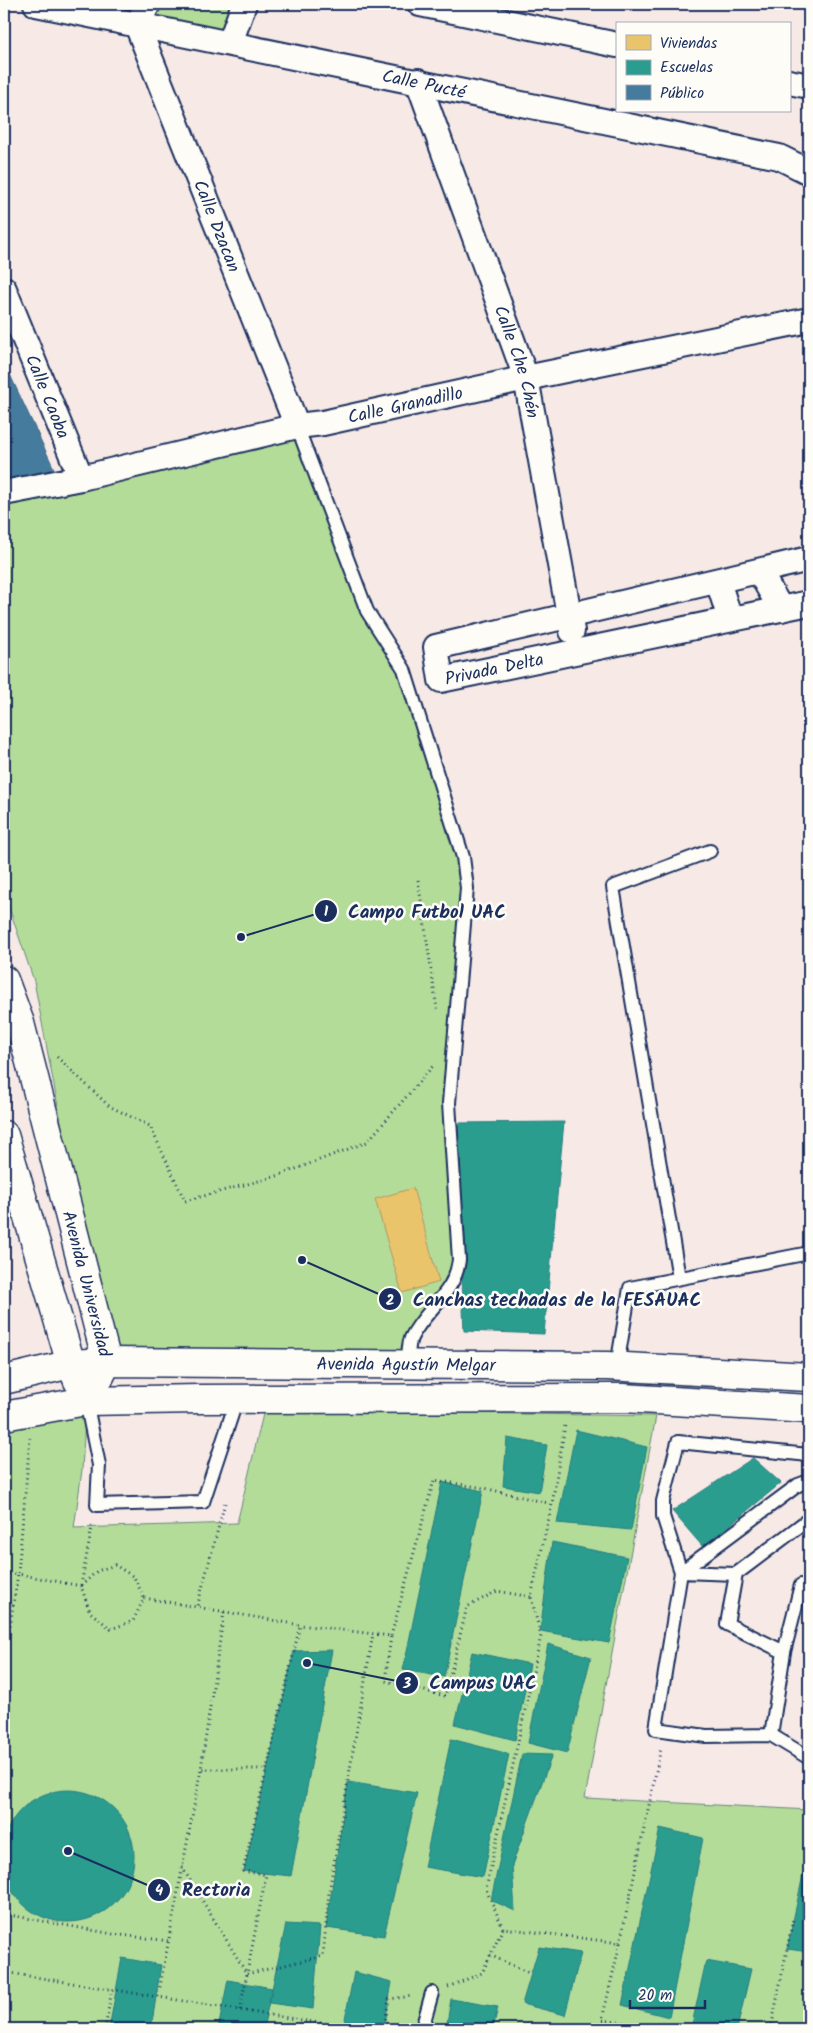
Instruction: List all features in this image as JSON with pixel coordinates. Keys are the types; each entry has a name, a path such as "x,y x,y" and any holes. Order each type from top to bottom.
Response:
{"main road":[{"name":"Avenida Universidad","path":"4,980 9,1011 20,1023 107,1362 86,1401"},
{"name":"Avenida Universidad","path":"4,1135 71,1364 86,1401"},
{"name":"Avenida Agustín Melgar","path":"4,1380 71,1364 107,1362 617,1366 809,1377"},
{"name":"Avenida Agustín Melgar","path":"4,1416 86,1401 237,1399 623,1398 809,1409"}],"street":[{"name":"Calle Pucté","path":"36,4 418,81 779,157 809,172"},
{"path":"137,25 148,4"},
{"path":"230,43 244,4"},
{"path":"420,4 616,45"},
{"name":"Calle Dzacan","path":"137,25 297,426"},
{"name":"Calle Che Chén","path":"418,81 526,378 576,652"},
{"path":"790,82 809,86"},
{"name":"Calle Caoba","path":"4,289 81,478"},
{"name":"Calle Granadillo","path":"4,493 81,478 297,426 323,423 526,378 809,320"},
{"name":"Privada Delta","path":"809,559 436,647 441,680 809,603"},
{"path":"759,571 781,609"},
{"path":"718,581 730,620"}],"lane":[{"path":"297,426 367,611 404,669 464,865 467,888 450,1103 458,1267 452,1285 421,1322 410,1340 408,1365"},
{"path":"679,1278 613,887 710,852"},
{"path":"617,1366 630,1288 809,1253"},
{"path":"86,1401 99,1465 97,1505 204,1502 237,1399"},
{"path":"809,1455 678,1442 663,1501 663,1516 681,1572 656,1729 706,1736 771,1735 809,1758"},
{"path":"681,1572 798,1485 809,1481"},
{"path":"681,1572 736,1574 809,1519"},
{"path":"736,1574 727,1624 784,1652"},
{"path":"771,1735 784,1652 802,1585"},
{"path":"422,2029 432,1993"}],"path":[{"path":"418,880 438,1016"},
{"path":"54,1055 109,1106 150,1126 185,1201 277,1176 367,1142 437,1062"},
{"path":"384,2029 389,1999 432,1993 482,1973 503,1928 486,1889 541,1636 531,1597 552,1504 569,1398"},
{"path":"4,1665 18,1574 32,1410"},
{"path":"531,1597 497,1591 467,1607 445,1696 385,1680 391,1636 434,1480 484,1488 552,1504"},
{"path":"197,1607 227,1494"},
{"path":"97,1505 81,1586 90,1612 110,1629 133,1621 144,1598"},
{"path":"81,1586 97,1571 115,1565 134,1576 144,1598"},
{"path":"4,1574 18,1574 81,1586"},
{"path":"144,1598 300,1625 391,1636"},
{"path":"158,1997 200,1769 224,1612"},
{"path":"240,2010 266,1875 243,1871 300,1625"},
{"path":"247,1974 323,1956 329,1892 373,1634"},
{"path":"665,1730 602,2020 673,2029"},
{"path":"200,1769 267,1769"},
{"path":"182,1867 247,1974"},
{"path":"4,1914 169,1942"},
{"path":"771,2029 793,1918"},
{"path":"503,1928 620,1942"},
{"path":"490,1955 531,1974"},
{"path":"4,1972 348,2029"},
{"path":"105,2029 112,1989"}],"green space":[{"path":"152,4 239,4 228,39 143,21"},
{"path":"297,426 367,611 404,669 463,857 449,1103 459,1260 410,1340 408,1365 107,1362 34,981 4,893 4,501"},
{"path":"86,1401 82,1470 74,1528 237,1523 264,1410 656,1416 585,1798 809,1810 809,2029 4,2029 4,1411"}],"building: Viviendas":[{"path":"413,1188 439,1282 402,1293 375,1199"}],"building: Escuelas":[{"path":"564,1122 544,1334 464,1331 455,1123"},
{"path":"576,1430 647,1447 631,1530 557,1523"},
{"path":"507,1438 547,1445 539,1492 503,1486"},
{"path":"753,1458 781,1483 703,1547 672,1511"},
{"path":"442,1482 483,1491 444,1677 403,1670"},
{"path":"552,1542 627,1557 609,1643 540,1631"},
{"path":"548,1644 591,1657 567,1753 528,1743"},
{"path":"332,1650 291,1876 244,1871 294,1651"},
{"path":"472,1652 530,1664 515,1740 455,1724"},
{"path":"451,1739 509,1754 483,1877 424,1867"},
{"path":"522,1754 552,1755 512,1865 515,1911 491,1900"},
{"path":"348,1782 417,1793 384,1936 326,1928"},
{"path":"68,1790 81,1791 93,1795 115,1809 129,1831 133,1843 133,1869 129,1881 115,1903 93,1917 81,1921 68,1922 55,1921 43,1917 21,1903 7,1881 3,1869 2,1856 3,1843 7,1831 21,1809 43,1795 55,1791"},
{"path":"660,1828 703,1838 669,2017 622,2005"},
{"path":"806,1861 809,1862 809,1952 787,1949"},
{"path":"286,1924 320,1926 313,2009 269,2003"},
{"path":"539,1947 581,1953 565,2015 522,2004"},
{"path":"122,1958 161,1965 151,2029 109,2029"},
{"path":"706,1961 751,1969 737,2029 691,2029"},
{"path":"354,1972 392,1982 384,2029 343,2029"},
{"path":"228,1980 272,1988 263,2029 218,2029"},
{"path":"451,1999 498,2007 493,2029 446,2029"}],"building: Público":[{"path":"4,362 57,475 4,481"}],"place":[{"name":"Campo Futbol UAC","path":"241,937"},
{"name":"Canchas techadas de la FESAUAC","path":"302,1260"},
{"name":"Campus UAC","path":"307,1663"},
{"name":"Rectoria","path":"68,1851"}]}
